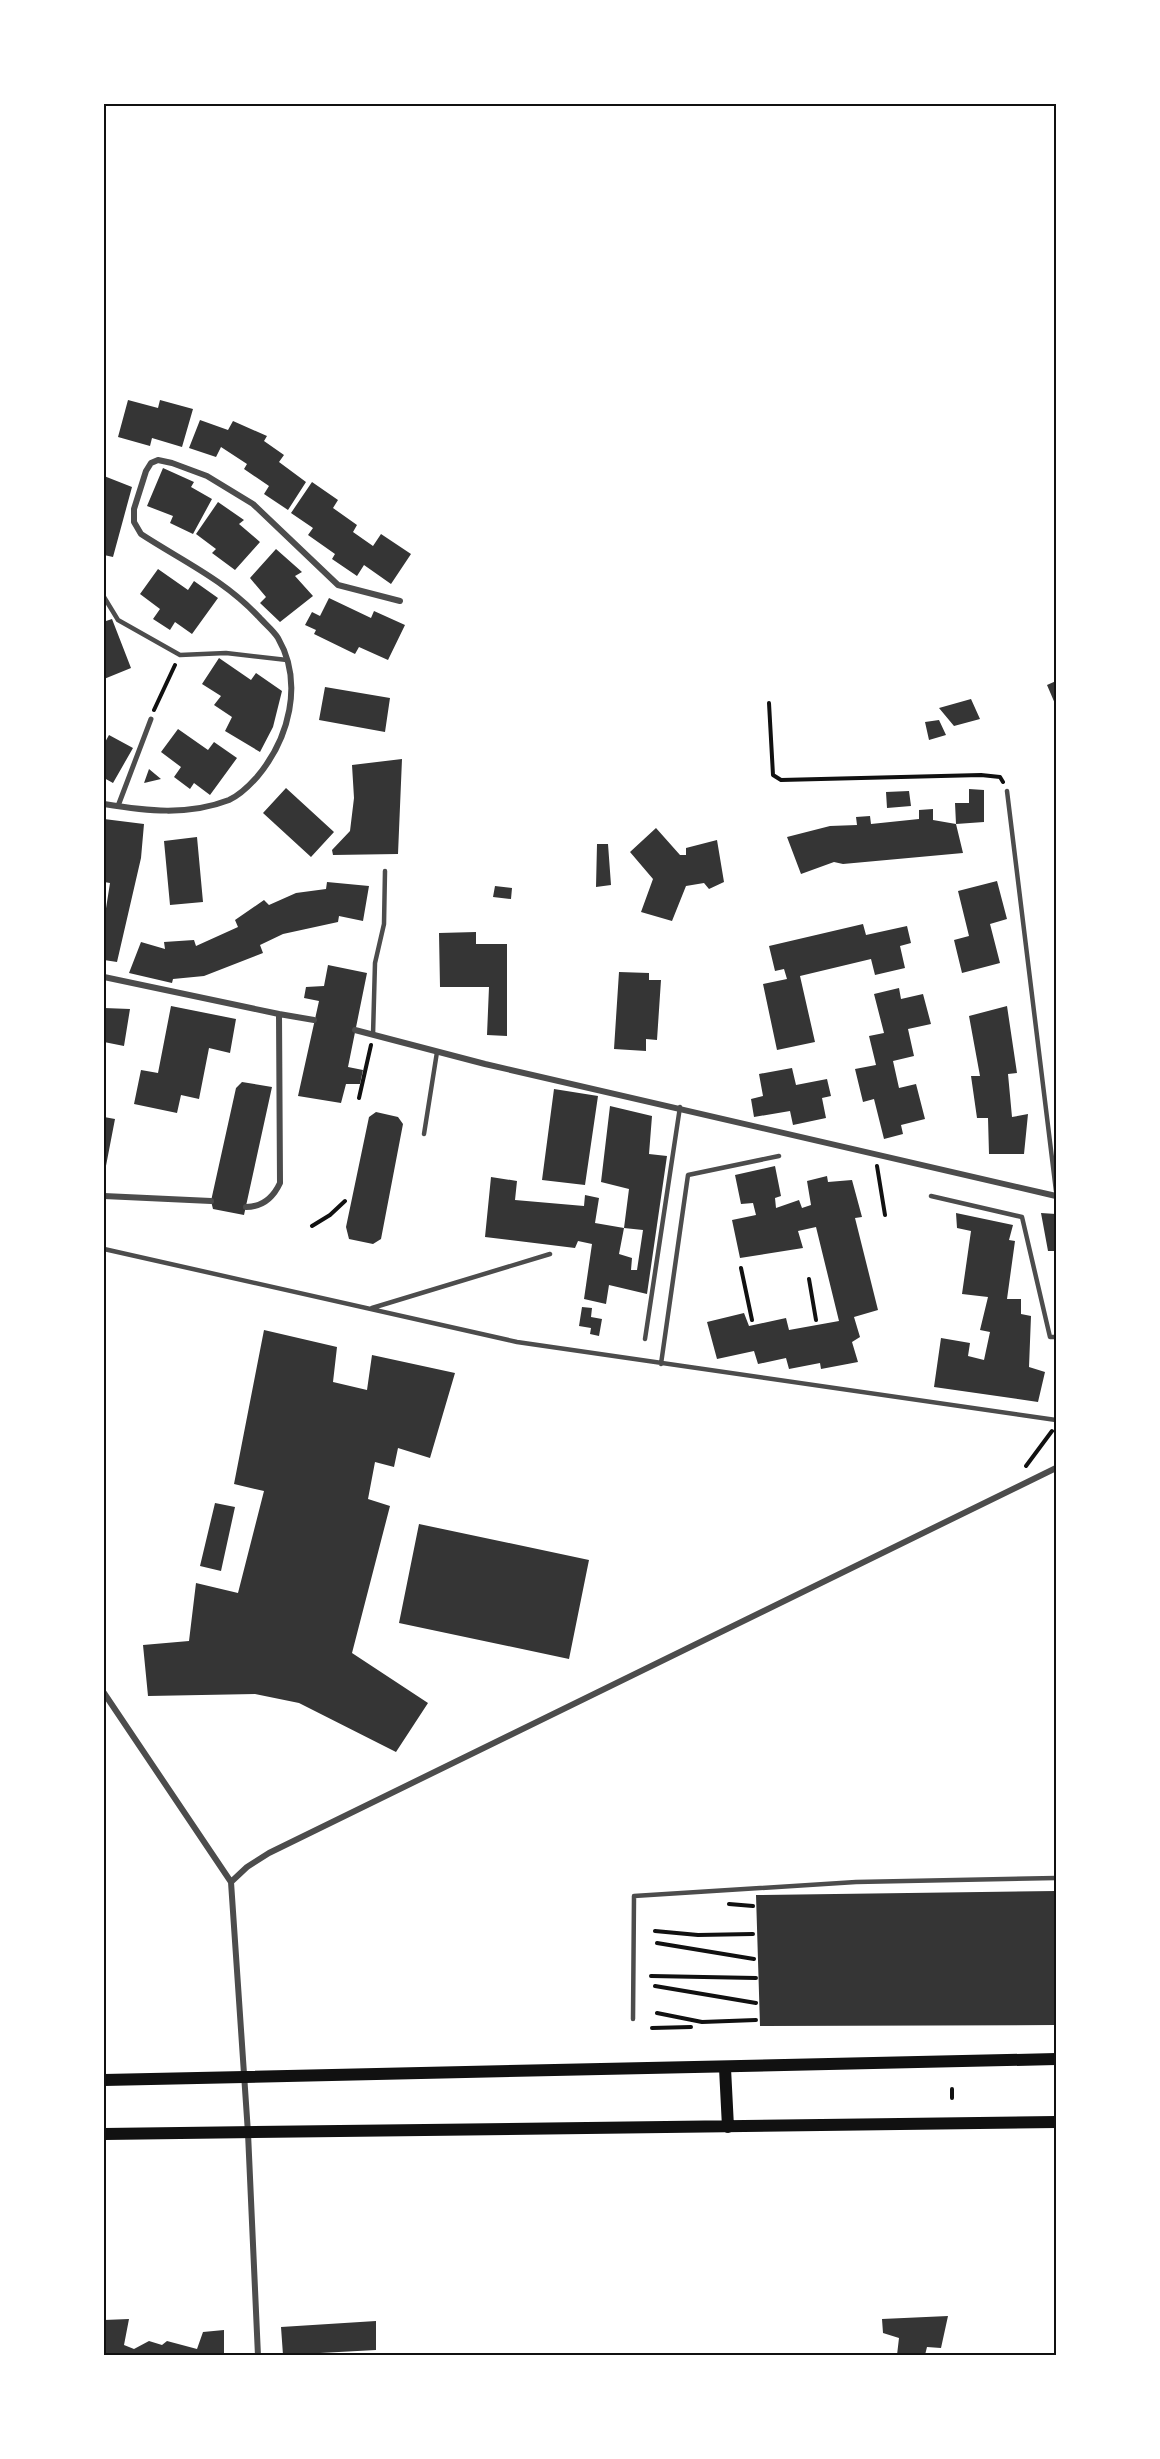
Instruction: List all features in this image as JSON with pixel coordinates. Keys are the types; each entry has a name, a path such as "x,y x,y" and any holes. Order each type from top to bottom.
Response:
{"main road":[{"path":"104,2080 1056,2059"},
{"path":"724,2067 728,2127"},
{"path":"104,2134 1056,2122"}],"street":[{"path":"104,804 153,811 191,811 231,799 247,788 276,751 287,723 292,687 287,660 277,636 220,581 141,534 134,522 134,509 146,471 151,463 158,460 172,463 207,476 254,504 338,585 400,601"},
{"path":"118,807 151,719"},
{"path":"104,977 314,1020"},
{"path":"246,1207 257,1207 274,1195 280,1183 279,1014"},
{"path":"355,1030 437,1052 1056,1196"},
{"path":"104,1196 211,1201"},
{"path":"231,1882 269,1853 1056,1468"},
{"path":"104,1693 219,1860 231,1882 248,2133 258,2355"}],"lane":[{"path":"104,597 118,620 180,655 226,653 287,660"},
{"path":"1007,791 1056,1191"},
{"path":"373,1035 375,963 384,924 385,871"},
{"path":"424,1134 437,1052"},
{"path":"645,1339 680,1107"},
{"path":"661,1364 687,1175 779,1156"},
{"path":"931,1196 1022,1217 1050,1337 1056,1337"},
{"path":"104,1249 517,1342 1056,1420"},
{"path":"369,1309 550,1254"},
{"path":"633,2019 634,1896 856,1882 1056,1878"}],"path":[{"path":"151,719 164,684 180,655"},
{"path":"769,703 773,775 781,780 981,775 1000,777 1007,791"},
{"path":"359,1098 373,1035"},
{"path":"875,1154 885,1215"},
{"path":"312,1226 330,1215 345,1201"},
{"path":"741,1268 752,1320"},
{"path":"809,1279 816,1320"},
{"path":"1026,1466 1056,1425"},
{"path":"655,1932 698,1935 753,1934"},
{"path":"657,1943 753,1959"},
{"path":"651,1976 756,1978"},
{"path":"655,1986 756,2003"},
{"path":"657,2013 702,2022 756,2020"},
{"path":"652,2028 691,2027"},
{"path":"952,2089 952,2098"}],"building":[{"path":"128,400 158,408 160,400 193,409 182,447 152,438 150,446 118,437"},
{"path":"200,420 228,430 233,421 267,436 264,441 284,455 279,462 306,482 288,510 264,494 269,486 244,469 247,464 221,447 216,457 189,448"},
{"path":"163,468 194,482 191,487 212,499 193,534 170,523 173,516 147,506"},
{"path":"104,476 132,487 113,557 104,555"},
{"path":"312,482 338,500 333,508 357,525 353,532 373,546 381,534 411,554 391,584 364,565 357,576 332,559 335,554 308,535 313,528 291,513"},
{"path":"218,502 244,520 239,524 260,542 235,570 212,553 216,549 196,534"},
{"path":"276,549 302,572 295,576 313,596 280,622 260,603 266,597 250,578"},
{"path":"158,569 188,590 194,581 218,598 192,634 175,622 170,630 153,619 160,609 140,594"},
{"path":"329,598 371,618 374,611 405,625 388,660 359,647 355,654 314,634 316,630 305,625 312,612 320,616"},
{"path":"104,617 106,621 112,619 131,668 104,679"},
{"path":"219,658 251,680 256,673 282,691 273,727 260,752 225,731 232,717 214,705 221,696 202,684"},
{"path":"1056,681 1056,706 1047,685"},
{"path":"325,687 390,698 385,732 319,720"},
{"path":"971,699 980,719 954,726 939,708"},
{"path":"939,720 946,735 929,740 925,722"},
{"path":"178,729 208,750 214,742 237,758 210,795 194,783 190,789 174,777 181,767 161,752"},
{"path":"109,735 133,748 113,783 104,778 104,744"},
{"path":"402,759 398,854 333,855 332,850 350,831 354,798 352,765"},
{"path":"149,769 161,779 144,783"},
{"path":"286,788 334,832 311,857 263,813"},
{"path":"969,789 984,790 984,822 956,824 955,803 969,803"},
{"path":"909,791 911,806 887,808 886,792"},
{"path":"933,809 933,820 956,824 963,853 843,864 834,862 801,874 787,837 830,826 857,825 856,817 870,816 871,824 919,819 919,810"},
{"path":"104,819 144,824 141,858 117,962 104,960 104,921 110,883 104,882"},
{"path":"656,828 680,855 686,855 686,848 717,840 724,882 709,889 704,883 686,886 672,921 641,912 653,879 630,852"},
{"path":"197,837 203,902 170,905 164,841"},
{"path":"597,844 608,844 611,885 596,887"},
{"path":"997,881 1007,919 990,924 1000,963 962,973 954,940 969,936 958,891"},
{"path":"327,882 369,886 363,921 339,916 338,922 283,934 260,945 263,953 204,976 173,979 172,983 129,973 141,942 165,949 164,942 194,940 196,946 238,927 235,920 264,900 269,905 296,893 326,889"},
{"path":"495,886 512,888 511,899 493,897"},
{"path":"863,924 866,935 907,926 911,943 900,946 905,968 875,975 871,959 800,976 815,1042 777,1050 763,984 787,979 784,969 775,971 769,946"},
{"path":"476,932 476,944 507,944 507,1036 487,1035 489,987 440,987 439,933"},
{"path":"328,965 367,973 348,1067 363,1070 360,1084 346,1084 341,1103 298,1096 319,1001 304,998 306,987 324,986"},
{"path":"619,972 649,973 649,980 661,980 657,1040 646,1039 646,1051 614,1049"},
{"path":"899,988 901,999 923,994 931,1024 908,1029 914,1056 893,1061 899,1088 916,1084 925,1119 901,1125 903,1134 884,1139 874,1099 863,1102 855,1069 876,1065 869,1036 884,1033 874,994"},
{"path":"171,1006 236,1019 230,1053 209,1048 199,1099 181,1095 177,1113 134,1104 141,1070 158,1073"},
{"path":"1007,1006 1017,1073 1008,1074 1012,1117 1028,1114 1024,1154 989,1154 988,1118 977,1118 971,1076 980,1076 969,1016"},
{"path":"104,1008 130,1009 124,1046 104,1042"},
{"path":"792,1068 796,1085 827,1079 831,1096 822,1098 826,1118 793,1125 790,1111 754,1117 751,1099 763,1096 759,1074"},
{"path":"242,1082 272,1087 244,1215 213,1209 211,1201 236,1088"},
{"path":"554,1089 598,1096 585,1185 542,1180"},
{"path":"610,1106 652,1116 649,1154 667,1156 647,1294 609,1285 606,1304 584,1299 592,1244 578,1241 575,1248 485,1237 491,1177 517,1181 515,1200 584,1206 585,1195 599,1198 595,1223 624,1228 629,1189 601,1182","holes":["624,1228 643,1230 637,1270 631,1270 632,1258 619,1254"]},
{"path":"376,1112 398,1117 403,1124 381,1239 373,1244 349,1239 346,1227 369,1117"},
{"path":"104,1117 115,1119 105,1171 104,1171"},
{"path":"775,1166 781,1196 775,1198 776,1208 799,1200 802,1208 811,1205 807,1181 827,1176 828,1182 852,1180 862,1217 855,1218 878,1310 854,1317 860,1337 852,1342 858,1362 821,1369 820,1363 789,1369 786,1358 758,1364 754,1351 717,1359 707,1322 744,1313 749,1326 786,1318 789,1330 839,1321 816,1227 798,1231 803,1248 740,1258 732,1220 756,1215 753,1203 741,1204 735,1175"},
{"path":"956,1213 1013,1225 1009,1240 1015,1241 1007,1299 1021,1299 1021,1314 1031,1316 1029,1367 1045,1372 1038,1402 934,1387 941,1338 970,1343 968,1356 984,1360 990,1332 980,1330 988,1297 962,1294 971,1231 957,1228"},
{"path":"1041,1213 1056,1214 1056,1251 1048,1251"},
{"path":"582,1307 592,1308 591,1317 602,1319 599,1336 590,1334 591,1328 579,1326"},
{"path":"264,1330 337,1347 333,1382 367,1390 372,1355 455,1373 430,1458 398,1448 394,1467 375,1462 368,1499 390,1506 352,1653 428,1703 396,1752 299,1703 255,1694 148,1696 143,1645 189,1641 196,1583 238,1593 264,1491 234,1484"},
{"path":"215,1503 235,1507 221,1571 200,1566"},
{"path":"419,1524 589,1560 569,1659 399,1623"},
{"path":"1056,1891 1056,2025 760,2026 756,1895"},
{"path":"948,2316 941,2348 927,2347 925,2355 897,2355 899,2338 883,2333 882,2319"},
{"path":"129,2319 124,2345 134,2349 149,2341 162,2345 167,2341 197,2349 203,2332 224,2330 224,2355 104,2355 104,2320"},
{"path":"376,2321 376,2350 283,2355 281,2327"}]}
